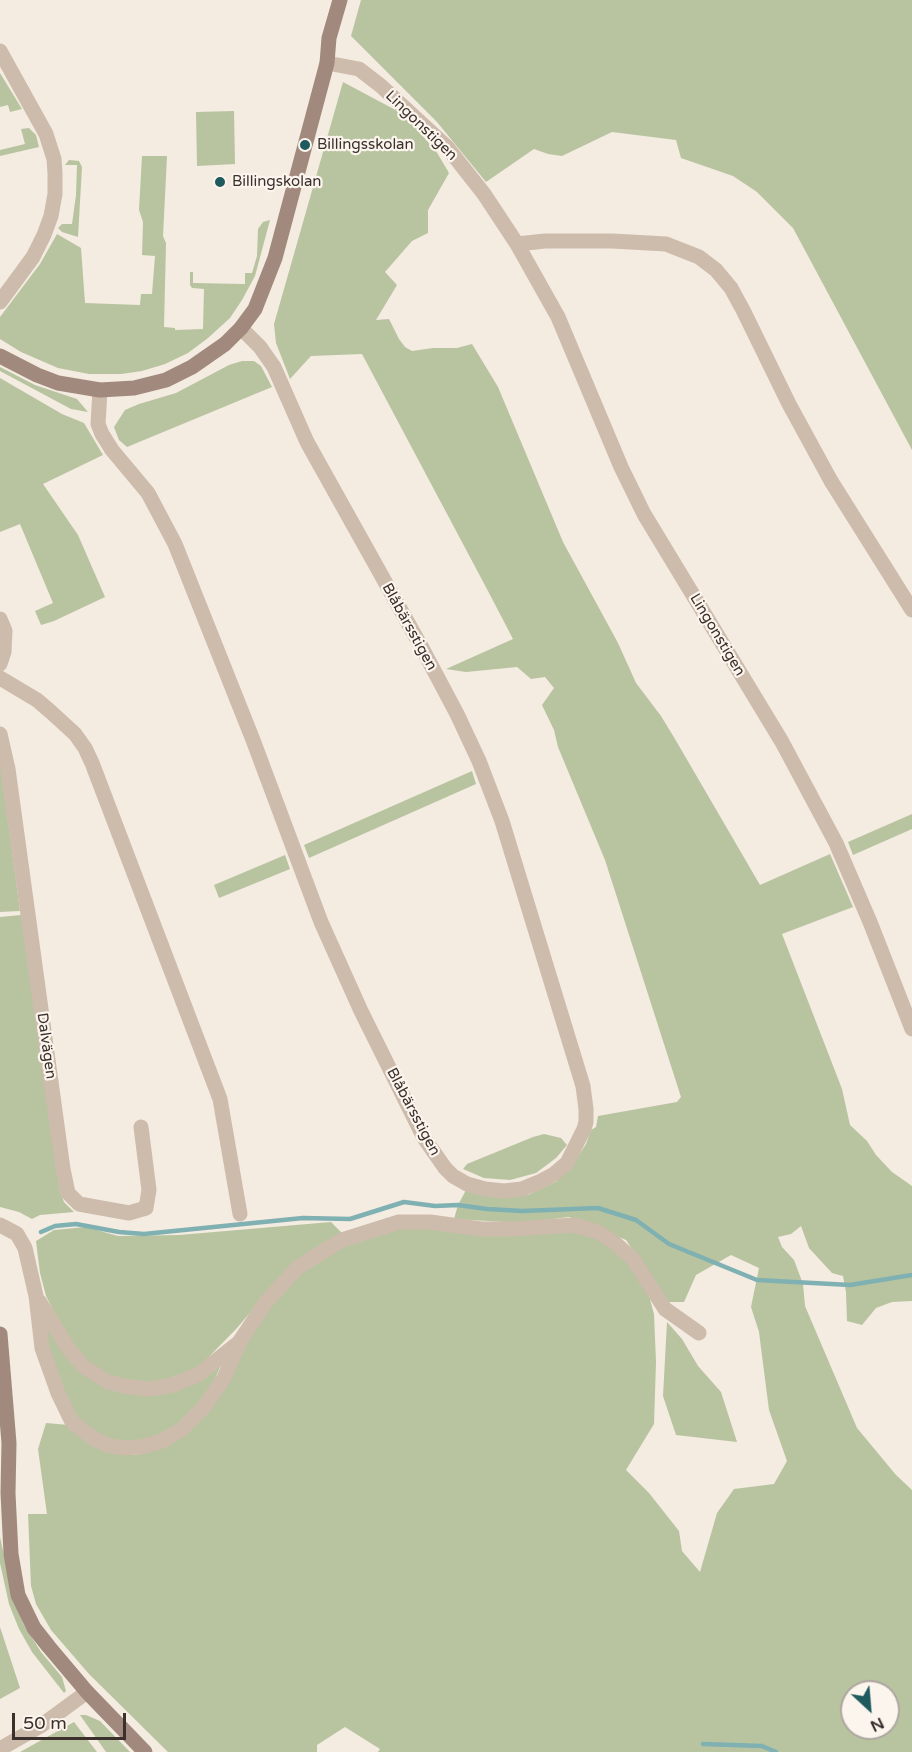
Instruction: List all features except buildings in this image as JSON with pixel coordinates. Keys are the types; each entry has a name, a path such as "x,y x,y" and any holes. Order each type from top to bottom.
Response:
{"street":[{"path":"0,356 58,383 100,390 134,388 166,380 209,357 241,328 255,309 275,258 327,63 329,38 340,0"},
{"path":"0,51 46,134 56,173 51,216 44,235 33,257 0,302"},
{"name":"Lingonstigen","path":"327,63 359,69 381,86 447,147 484,194 517,244 558,317 621,467 644,514 782,742 836,843 912,1029"},
{"path":"517,244 545,241 666,244 699,257 716,270 731,288 743,310 789,404 831,481 912,610"},
{"name":"Blåbärsstigen","path":"100,390 98,424 102,434 112,450 148,493 176,544 324,927 361,1011 424,1138 445,1168 467,1184 504,1191 522,1189 539,1182 554,1174 567,1163 586,1122 586,1109 583,1086 505,831 483,771 457,714 307,442 274,367 260,347 241,328"},
{"path":"0,619 5,631 4,652 0,664"},
{"path":"0,678 37,700 75,734 92,763 220,1099 240,1214"},
{"name":"Dalvägen","path":"0,734 8,770 68,1193 80,1204 129,1213 146,1208 149,1190 141,1127"},
{"path":"0,1225 17,1234 22,1242 36,1296 42,1348 57,1393 72,1422 106,1445 122,1448 141,1447 162,1441 181,1430 204,1407 224,1378 240,1341 266,1302 298,1267 342,1240 399,1222 430,1222 481,1229 574,1224 598,1232 633,1259 665,1309 699,1333"},
{"path":"36,1296 68,1348 84,1367 108,1382 129,1388 150,1389 173,1385 199,1374 240,1341"},
{"path":"0,1334 9,1443 4,1493 18,1595 34,1628 87,1692 145,1752"},
{"path":"0,1749 42,1725 87,1692"}],"green space":[{"path":"361,0 912,0 912,450 793,228 757,192 733,176 681,158 676,140 612,132 562,156 534,149 486,182 437,122 351,36"},
{"path":"0,73 22,109 10,112 8,105 0,107"},
{"path":"343,82 403,114 436,151 449,173 428,210 428,233 412,241 385,272 397,285 376,320 389,319 399,339 405,347 412,351 457,348 472,344 498,387 563,542 618,643 636,683 661,716 760,885 830,854 853,907 782,934 842,1089 850,1125 867,1141 892,1172 912,1186 912,1301 892,1302 876,1308 862,1325 847,1321 843,1276 832,1273 809,1248 801,1226 791,1234 778,1237 782,1247 794,1260 803,1284 805,1306 857,1428 896,1475 912,1490 912,1752 378,1752 380,1749 345,1727 317,1745 317,1752 168,1752 89,1674 51,1630 36,1604 31,1586 28,1514 47,1514 38,1449 46,1423 69,1425 114,1454 136,1455 163,1447 248,1340 268,1308 305,1269 346,1245 400,1228 578,1232 595,1236 632,1267 648,1292 654,1314 656,1362 654,1424 626,1470 649,1493 679,1531 682,1551 700,1572 717,1513 734,1489 774,1484 787,1461 769,1410 759,1332 751,1307 759,1268 731,1255 696,1275 684,1302 667,1302 626,1240 569,1217 521,1223 454,1219 466,1190 501,1198 528,1195 557,1181 576,1160 591,1130 596,1127 598,1116 677,1102 681,1097 605,860 542,705 554,688 545,677 531,679 517,667 466,672 446,669 513,639 362,354 311,356 290,379 276,343 274,324"},
{"path":"234,111 235,164 197,166 196,112"},
{"path":"29,128 36,135 39,147 0,156 0,150 25,144 21,129"},
{"path":"142,156 167,156 163,236 166,243 164,327 175,328 175,330 203,329 204,289 192,288 190,272 193,272 193,283 245,284 245,273 252,273 257,256 258,229 263,222 270,220 255,276 230,318 188,353 165,364 121,374 89,374 58,368 21,352 0,339 0,317 40,264 57,234 81,248 85,303 140,305 141,294 152,294 155,256 142,255 143,222 139,210"},
{"path":"69,160 79,161 82,167 78,237 62,232 58,228 62,224 72,224 77,165 65,165"},
{"path":"242,361 254,361 261,366 272,387 127,447 119,440 114,427 125,410 176,393 229,365"},
{"path":"0,367 35,385 77,399 88,412 71,409 0,371"},
{"path":"0,378 62,414 84,423 103,455 43,484 78,535 105,597 41,625 35,611 53,603 20,524 0,532"},
{"path":"0,761 20,911 0,912"},
{"path":"472,771 476,784 309,858 304,845"},
{"path":"912,814 912,829 853,855 848,842"},
{"path":"285,855 290,869 219,898 214,885"},
{"path":"21,915 60,1191 64,1202 74,1212 40,1215 32,1219 19,1212 0,1207 0,917"},
{"path":"544,1134 561,1138 567,1145 556,1158 536,1173 510,1180 484,1178 463,1169 467,1164"},
{"path":"331,1222 343,1234 277,1281 237,1328 200,1366 180,1378 158,1383 113,1378 95,1368 77,1350 62,1328 46,1296 36,1241 54,1230 86,1227 118,1236 179,1235"},
{"path":"41,1312 57,1339 129,1392 223,1360 215,1379 201,1400 185,1419 169,1430 140,1440 122,1441 102,1437 82,1424 70,1407 52,1358"},
{"path":"667,1322 682,1339 698,1366 721,1392 737,1442 676,1435 663,1396"},
{"path":"0,1537 14,1601 24,1625 41,1652 62,1677 66,1691 64,1693 32,1652 19,1629 9,1604 0,1563"},
{"path":"0,1627 20,1688 0,1699"},
{"path":"80,1715 100,1721 130,1752 106,1752"},
{"path":"74,1722 97,1752 20,1752"}],"waterway":[{"path":"41,1232 55,1226 76,1224 144,1234 303,1218 350,1219 404,1202 522,1211 598,1208 636,1220 669,1244 757,1280 850,1285 912,1275"},
{"path":"703,1744 762,1746 776,1752"}],"place":[{"name":"Billingsskolan","path":"305,145"},
{"name":"Billingskolan","path":"220,182"}]}
